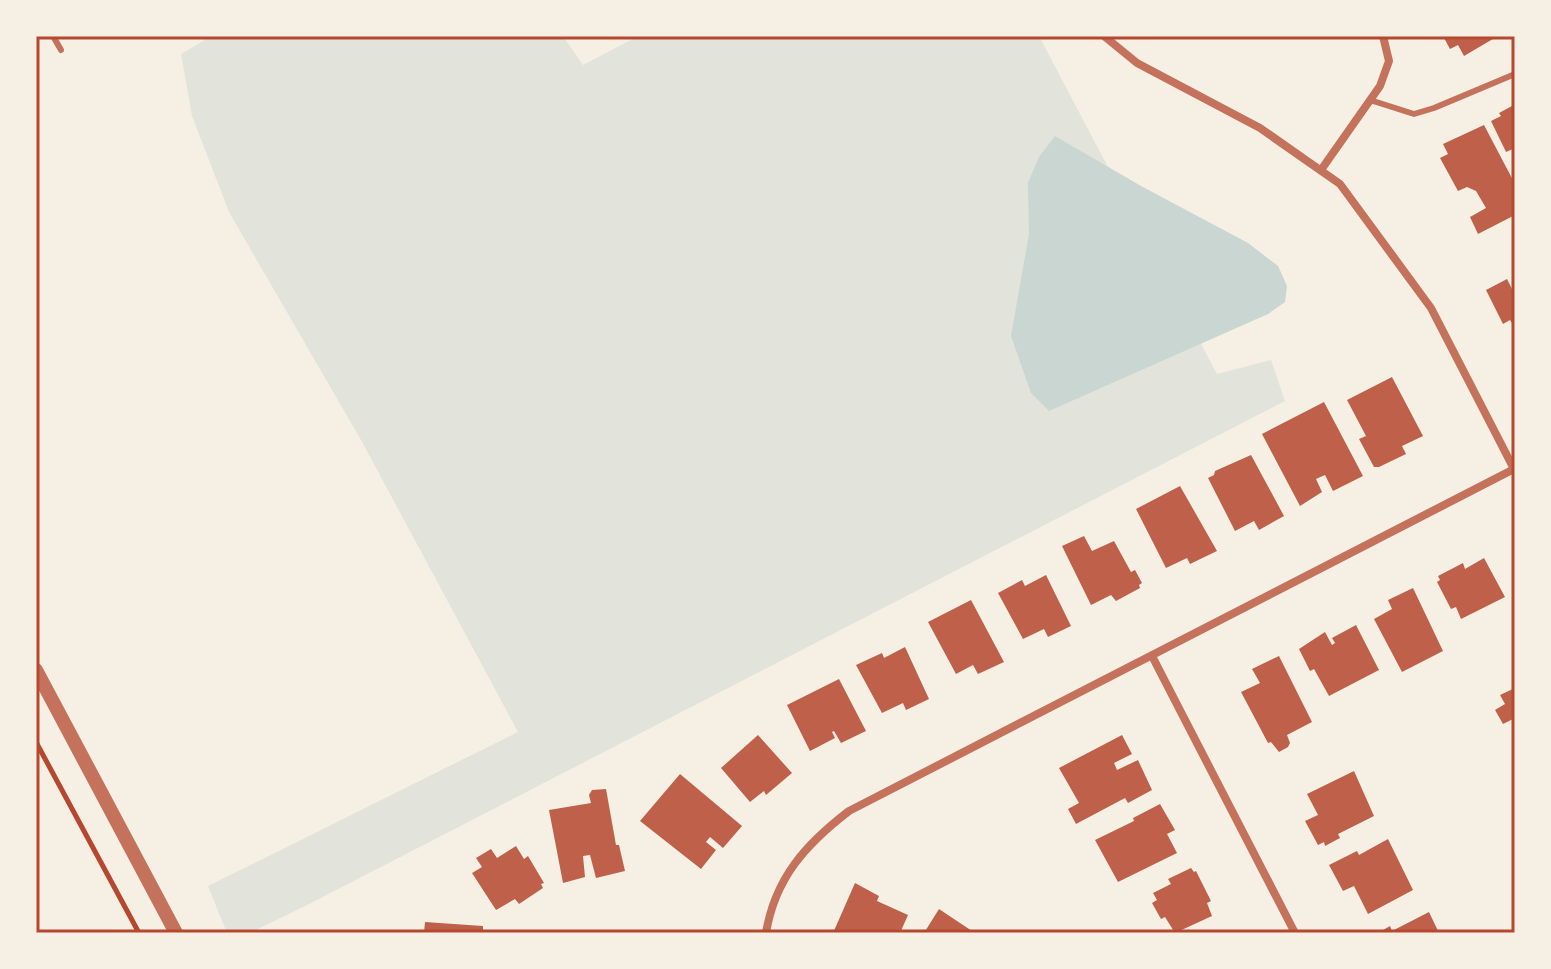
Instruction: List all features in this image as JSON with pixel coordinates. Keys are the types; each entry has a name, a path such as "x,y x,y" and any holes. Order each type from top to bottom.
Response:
{"street":[{"path":"766,933 770,908 788,871 816,837 849,811 1514,470 1431,308 1340,184 1260,128 1137,63 1104,36"},
{"path":"1321,170 1380,86 1389,61 1383,36"},
{"path":"1152,656 1295,933"},
{"path":"36,670 176,933"}],"lane":[{"path":"53,36 61,50"},
{"path":"1370,100 1414,114 1515,74"}],"path":[{"path":"36,742 139,933"}],"shaded area":[{"path":"212,36 563,36 583,65 638,36 1039,36 1217,374 1271,360 1285,401 309,904 250,933 227,933 208,886 518,732 361,440 229,212 192,116 181,54"},
{"path":"1055,136 1248,243 1278,266 1287,286 1285,302 1268,314 1049,411 1031,393 1011,336 1029,234 1028,183 1039,157"}],"building":[{"path":"1443,36 1498,36 1464,56 1458,45 1450,49"},
{"path":"1512,106 1515,108 1515,148 1506,152 1491,121"},
{"path":"1484,125 1515,184 1515,215 1478,234 1470,217 1486,208 1476,191 1467,187 1458,191 1440,158 1448,154 1443,144"},
{"path":"1507,279 1513,291 1515,289 1515,328 1510,320 1503,324 1486,290"},
{"path":"1392,377 1423,436 1402,446 1406,454 1374,467 1359,439 1366,436 1347,400"},
{"path":"1324,402 1363,476 1333,491 1325,475 1316,479 1322,492 1300,506 1262,434"},
{"path":"1251,455 1284,516 1259,530 1254,521 1235,531 1208,478 1215,471"},
{"path":"1180,486 1217,551 1190,564 1187,558 1166,568 1136,509"},
{"path":"1084,536 1092,551 1114,541 1131,572 1135,570 1142,583 1140,588 1116,601 1111,595 1091,605 1062,546"},
{"path":"1484,558 1505,597 1461,619 1456,607 1451,609 1437,582 1440,580 1438,576 1463,563 1465,569"},
{"path":"1046,575 1071,626 1048,637 1044,629 1023,639 998,593 1022,580 1025,586"},
{"path":"1413,588 1443,651 1402,672 1374,619 1392,609 1388,600"},
{"path":"971,600 1004,662 978,674 973,665 956,674 928,622"},
{"path":"1356,625 1379,670 1329,696 1314,669 1310,671 1299,649 1325,632 1332,645 1335,643 1332,638"},
{"path":"905,647 929,699 906,710 903,703 882,713 856,665 882,653 884,658"},
{"path":"1279,656 1312,722 1287,735 1290,743 1279,752 1271,742 1268,743 1241,692 1260,683 1252,669"},
{"path":"839,679 866,731 841,743 834,731 835,738 810,751 787,705"},
{"path":"1515,688 1515,723 1513,719 1503,724 1495,710 1505,704 1500,695"},
{"path":"758,735 792,773 766,795 764,791 750,802 721,768"},
{"path":"1122,735 1132,754 1114,763 1117,770 1138,760 1152,790 1128,803 1125,798 1076,824 1068,809 1079,803 1059,768"},
{"path":"1354,771 1374,816 1338,834 1340,838 1325,846 1324,842 1318,845 1305,821 1318,815 1307,794"},
{"path":"680,774 742,826 723,848 710,837 706,842 716,850 701,869 640,821"},
{"path":"606,789 616,845 619,845 625,871 596,878 590,855 583,856 585,877 563,883 549,810 591,803 589,795 592,790"},
{"path":"1160,804 1175,830 1167,834 1177,853 1118,882 1095,840"},
{"path":"1388,839 1413,890 1368,914 1354,886 1343,891 1329,865 1357,851 1359,855"},
{"path":"516,846 524,859 528,856 544,883 541,884 543,888 519,904 515,899 496,910 472,873 482,867 476,858 491,849 497,858"},
{"path":"1191,868 1196,871 1211,901 1207,903 1212,916 1175,933 1165,917 1161,919 1152,903 1157,900 1153,893 1171,884 1168,879"},
{"path":"855,883 879,896 877,901 908,915 900,933 833,933"},
{"path":"939,909 975,933 924,933"},
{"path":"1429,912 1439,933 1378,933 1390,926 1392,931"},
{"path":"425,922 483,926 483,933 424,933"}]}
